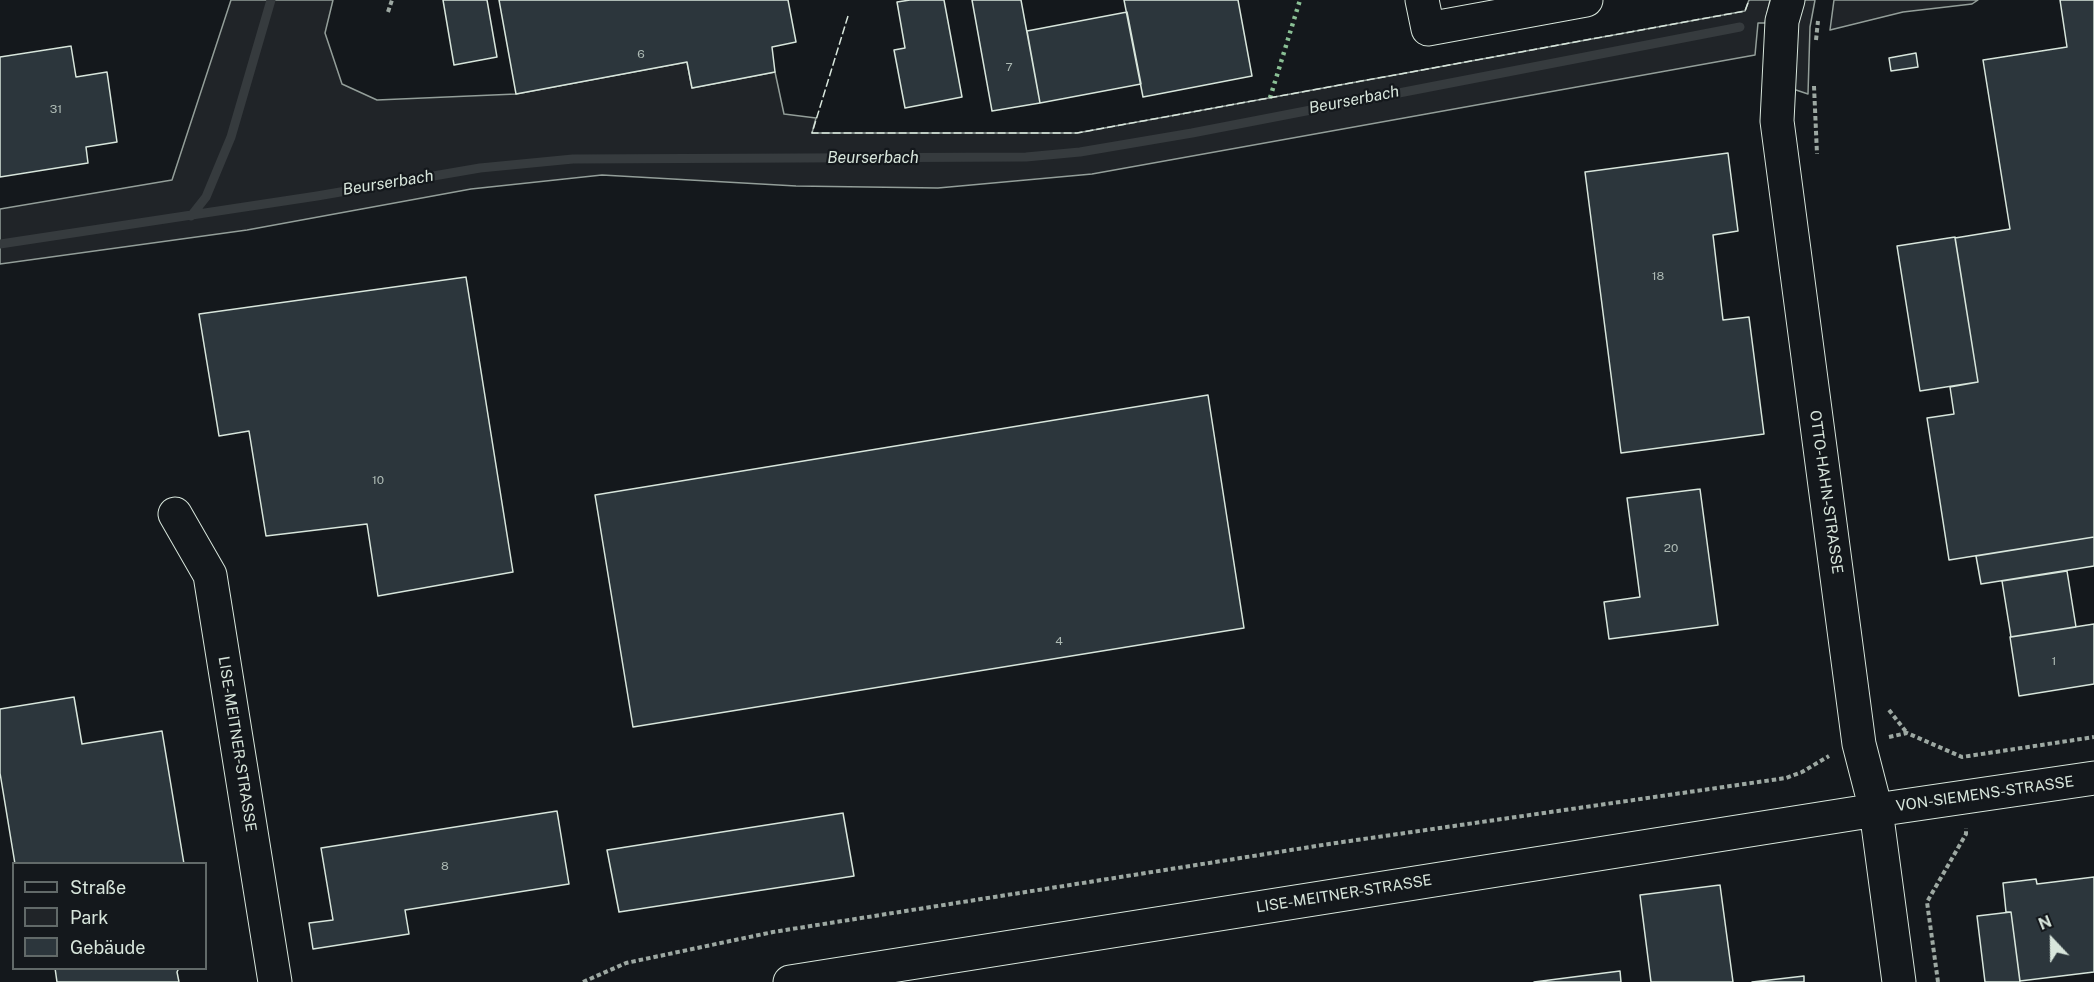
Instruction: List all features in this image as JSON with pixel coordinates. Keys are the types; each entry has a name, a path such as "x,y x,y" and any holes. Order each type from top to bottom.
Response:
{"street":[{"path":"1422,0 1428,29 1586,0"},
{"name":"OTTO-HAHN-STRASSE","path":"1788,0 1782,21 1777,121 1859,744 1876,810 1899,982"},
{"name":"LISE-MEITNER-STRASSE","path":"175,514 210,575 275,982"},
{"name":"VON-SIEMENS-STRASSE","path":"1876,810 2094,778"},
{"name":"LISE-MEITNER-STRASSE","path":"806,981 1876,810"}],"path":[{"path":"388,12 392,0"},
{"path":"1887,738 1907,733 1962,757 2094,737"},
{"path":"583,982 626,963 773,932 1341,842 1786,778 1802,772 1831,755"},
{"path":"1938,982 1927,902 1966,834 1971,795 1962,757"}],"green space":[{"path":"231,0 333,0 325,33 342,84 377,100 516,94 687,62 692,88 775,72 784,114 816,118 812,133 1077,133 1745,11 1749,0 1770,0 1765,23 1758,23 1755,55 1092,174 938,188 796,186 602,175 471,189 247,230 0,264 0,209 172,180"},
{"path":"1802,0 1815,0 1810,27 1808,94 1793,89 1791,69"},
{"path":"1834,0 1978,0 1972,4 1903,12 1830,30"}],"building":[{"path":"443,0 487,0 497,57 454,65"},
{"path":"499,0 788,0 796,42 772,47 775,72 692,88 687,62 516,94"},
{"path":"944,0 962,97 905,108 894,50 905,48 897,2"},
{"path":"972,0 1021,0 1040,103 992,111"},
{"path":"1124,0 1238,0 1252,76 1143,97"},
{"path":"2060,0 2094,0 2094,537 1949,560 1927,418 1954,414 1950,387 1978,382 1955,238 2010,229 1983,60 2067,47"},
{"path":"1127,12 1141,84 1040,103 1027,31"},
{"path":"71,46 76,77 107,72 117,142 86,147 88,163 0,177 0,57"},
{"path":"1916,53 1918,67 1891,71 1889,58"},
{"path":"1728,153 1738,231 1713,235 1723,320 1749,317 1764,434 1621,453 1585,172"},
{"path":"1955,237 1978,382 1920,391 1897,246"},
{"path":"466,277 513,572 378,596 367,524 266,536 249,431 219,436 199,314"},
{"path":"1208,395 1244,628 633,727 595,495"},
{"path":"1700,489 1718,625 1609,639 1604,602 1640,597 1627,498"},
{"path":"2094,537 2094,566 1981,584 1976,556"},
{"path":"2067,571 2076,627 2011,637 2002,581"},
{"path":"2094,624 2094,684 2019,696 2010,637"},
{"path":"74,697 82,744 162,731 184,862 15,862 0,773 0,709"},
{"path":"557,811 569,884 405,910 409,934 313,949 309,923 333,920 321,848"},
{"path":"843,813 854,876 619,912 607,850"},
{"path":"2094,877 2094,972 2020,981 2011,912 2006,912 2003,883 2036,879 2037,884"},
{"path":"1720,885 1733,982 1651,982 1640,895"},
{"path":"2011,912 2020,982 1985,982 1977,916"},
{"path":"55,970 178,970 179,982 57,982"},
{"path":"1620,971 1621,982 1534,982"},
{"path":"1804,976 1804,982 1752,982"}],"waterway":[{"path":"191,216 206,197 231,137 271,0"},
{"name":"Beurserbach","path":"0,244 317,196 480,168 573,159 1026,157 1080,152 1192,133 1740,27"}],"hedge":[{"path":"1270,98 1300,0"}],"fence":[{"path":"848,16 812,133 1077,133 1745,11 1749,0"}]}
